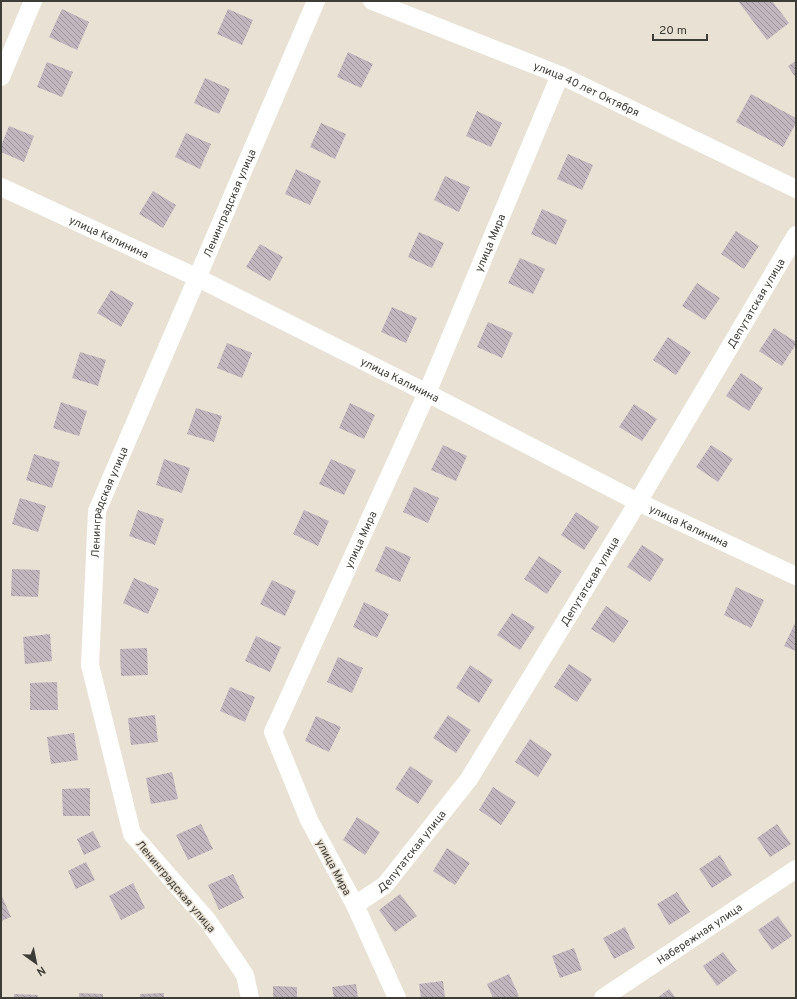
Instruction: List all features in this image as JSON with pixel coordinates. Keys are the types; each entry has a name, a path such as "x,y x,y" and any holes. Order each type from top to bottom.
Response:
{"street":[{"path":"1,77 33,1"},
{"name":"Ленинградская улица","path":"250,998 245,975 208,922 132,834 90,665 97,511 316,1"},
{"name":"улица 40 лет Октября","path":"372,1 560,75 796,189"},
{"name":"улица Мира","path":"397,998 355,905 309,820 273,732 427,393 560,75"},
{"name":"улица Калинина","path":"1,187 198,278 427,393 638,502 796,576"},
{"name":"Депутатская улица","path":"355,905 385,885 469,780 638,502 796,235"},
{"name":"Набережная улица","path":"603,998 796,869"}],"building":[{"path":"738,1 772,1 789,23 767,40"},
{"path":"62,9 89,22 77,50 49,37"},
{"path":"228,9 253,20 242,45 217,34"},
{"path":"348,52 373,64 361,88 337,77"},
{"path":"796,61 796,78 788,66"},
{"path":"47,62 73,72 62,97 37,87"},
{"path":"205,78 230,89 219,114 194,103"},
{"path":"751,94 796,118 796,123 783,147 736,122"},
{"path":"477,111 502,123 491,147 466,136"},
{"path":"321,123 346,134 335,159 310,147"},
{"path":"9,126 34,136 24,162 1,152 1,146"},
{"path":"186,133 211,144 200,169 175,157"},
{"path":"568,154 593,165 582,190 557,179"},
{"path":"296,169 321,181 310,205 285,194"},
{"path":"445,176 470,187 459,212 434,200"},
{"path":"153,191 176,205 163,228 139,214"},
{"path":"542,209 567,220 556,245 531,234"},
{"path":"736,231 759,246 744,269 721,254"},
{"path":"419,232 444,243 432,268 408,257"},
{"path":"260,244 283,257 270,281 246,267"},
{"path":"520,258 545,269 533,294 508,283"},
{"path":"697,283 720,298 705,320 682,306"},
{"path":"111,290 134,303 121,327 97,313"},
{"path":"392,307 417,318 406,343 381,332"},
{"path":"488,322 513,333 502,358 477,347"},
{"path":"774,328 796,342 782,366 759,351"},
{"path":"668,337 691,352 676,375 653,360"},
{"path":"227,343 252,353 242,378 217,368"},
{"path":"80,352 106,360 98,386 72,378"},
{"path":"741,373 763,388 749,411 726,396"},
{"path":"61,402 87,411 79,436 53,428"},
{"path":"350,403 375,415 364,439 339,428"},
{"path":"634,404 657,419 642,441 619,427"},
{"path":"196,408 222,416 214,442 187,434"},
{"path":"443,445 467,456 456,481 431,470"},
{"path":"711,445 733,459 718,482 696,467"},
{"path":"34,454 60,462 52,488 26,480"},
{"path":"164,459 190,468 182,493 156,485"},
{"path":"331,459 356,470 344,495 319,484"},
{"path":"414,487 439,498 428,523 403,512"},
{"path":"20,498 46,506 38,532 12,524"},
{"path":"138,510 164,519 155,545 129,536"},
{"path":"304,510 329,521 318,546 293,534"},
{"path":"576,512 599,527 584,550 561,535"},
{"path":"642,545 664,559 650,582 627,567"},
{"path":"386,546 411,557 400,582 375,571"},
{"path":"539,556 562,571 547,594 524,579"},
{"path":"12,569 40,570 38,597 11,596"},
{"path":"134,578 159,589 148,614 123,603"},
{"path":"272,580 296,591 285,616 260,604"},
{"path":"736,587 764,600 751,628 724,615"},
{"path":"364,602 389,614 377,638 353,627"},
{"path":"606,606 629,621 614,643 591,629"},
{"path":"512,613 535,627 520,650 497,635"},
{"path":"796,621 796,651 784,646"},
{"path":"50,634 52,661 25,664 23,637"},
{"path":"256,636 281,647 270,672 245,661"},
{"path":"147,648 148,675 121,676 120,649"},
{"path":"338,657 363,668 352,693 327,682"},
{"path":"569,664 592,679 577,702 554,687"},
{"path":"470,665 493,680 479,703 456,688"},
{"path":"57,682 58,710 30,710 30,683"},
{"path":"230,687 255,697 245,722 220,711"},
{"path":"155,715 158,742 131,745 128,718"},
{"path":"448,715 471,730 456,753 433,738"},
{"path":"316,716 341,727 329,752 305,741"},
{"path":"74,733 78,760 51,764 47,737"},
{"path":"530,739 552,754 538,777 515,762"},
{"path":"410,766 433,781 418,804 395,789"},
{"path":"172,772 178,799 151,804 146,778"},
{"path":"493,787 516,802 501,825 479,810"},
{"path":"90,788 90,816 63,816 62,789"},
{"path":"357,817 380,832 365,855 343,840"},
{"path":"201,824 213,849 188,860 176,835"},
{"path":"777,824 791,844 770,857 757,838"},
{"path":"93,831 101,847 84,855 77,839"},
{"path":"447,848 470,863 455,885 433,871"},
{"path":"720,855 732,875 712,888 699,869"},
{"path":"86,862 95,880 76,889 68,871"},
{"path":"233,874 244,898 219,910 208,885"},
{"path":"133,883 145,908 121,920 109,896"},
{"path":"677,892 690,912 669,925 657,904"},
{"path":"1,894 11,917 1,921"},
{"path":"400,894 417,916 395,932 379,910"},
{"path":"778,916 792,936 772,950 758,930"},
{"path":"625,927 635,948 614,959 603,938"},
{"path":"574,948 582,970 560,978 552,956"},
{"path":"723,952 737,971 717,986 703,966"},
{"path":"509,974 519,996 514,998 493,998 487,984"},
{"path":"443,981 445,998 421,998 419,984"},
{"path":"356,984 358,998 334,998 332,987"},
{"path":"273,986 297,987 297,998 273,998"},
{"path":"669,989 676,998 657,998"},
{"path":"79,993 103,994 103,998 79,998"},
{"path":"164,993 164,998 140,998 140,994"},
{"path":"14,994 38,995 38,998 14,998"}]}
